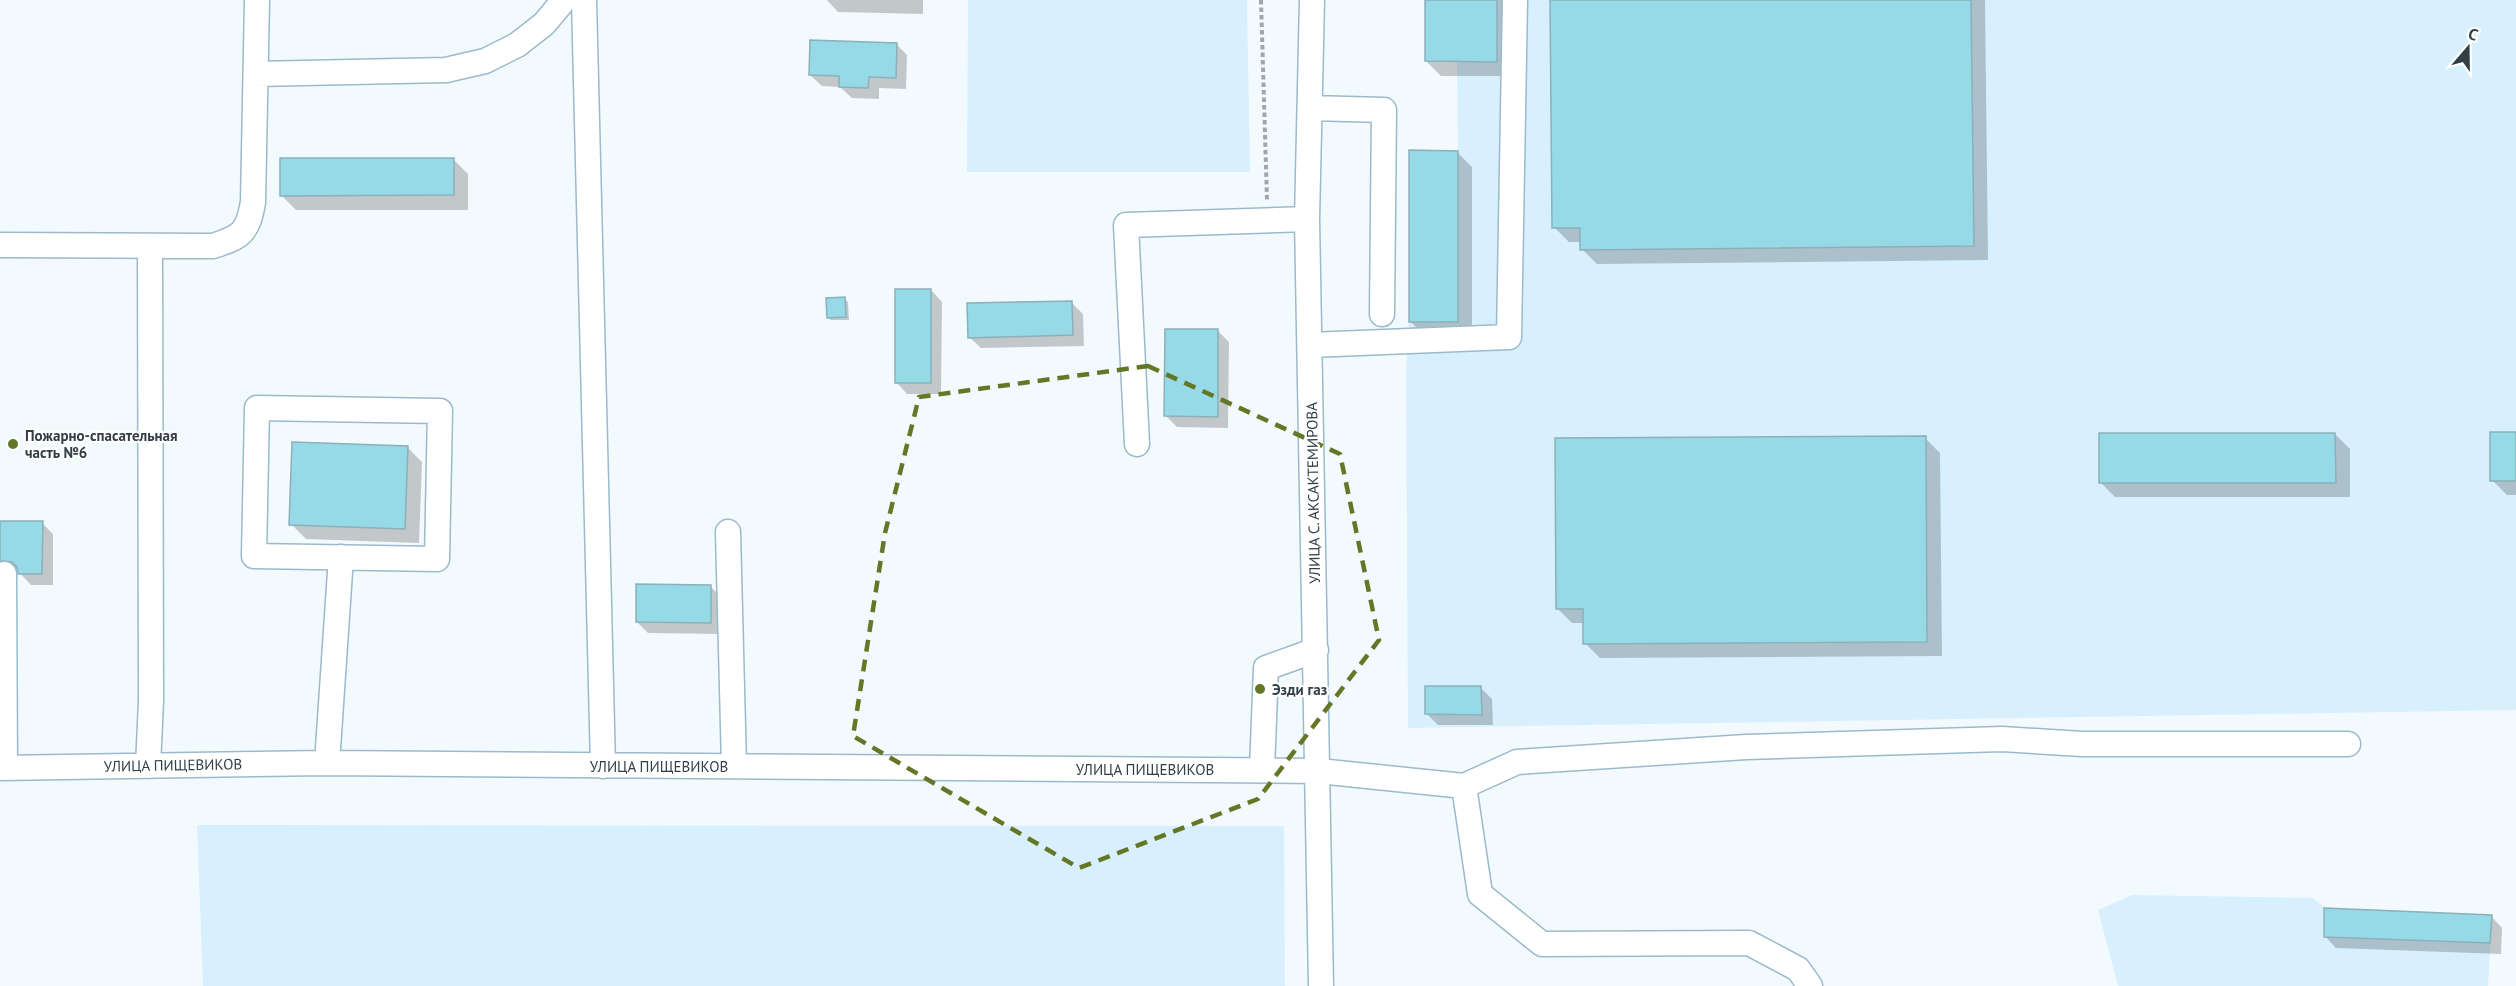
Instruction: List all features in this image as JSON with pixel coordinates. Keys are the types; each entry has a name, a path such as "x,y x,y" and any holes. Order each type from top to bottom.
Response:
{"street":[{"path":"0,245 213,246 237,239 250,221 253,202 257,0"},
{"path":"255,74 446,70 484,61 517,45 544,24 564,0"},
{"path":"584,0 603,765"},
{"name":"УЛИЦА С. АКСАКТЕМИРОВА","path":"1312,0 1307,219 1319,771 1321,986"},
{"path":"1310,345 1509,337 1515,0"},
{"path":"1310,108 1384,110 1382,314"},
{"path":"1137,444 1126,225 1307,219"},
{"path":"148,766 151,701 150,246"},
{"path":"256,408 440,411 437,559 340,557 254,556 256,408"},
{"path":"728,532 734,766"},
{"path":"327,763 340,557"},
{"path":"3,768 4,574"},
{"path":"1262,770 1266,668 1316,650"},
{"path":"1810,986 1798,969 1749,943 1542,944 1480,894 1464,786 1517,762 1746,747 2002,739 2082,744 2348,744"},
{"name":"УЛИЦА ПИЩЕВИКОВ","path":"3,768 327,763 1262,770 1319,771 1464,786"}],"path":[{"path":"1261,0 1268,220"}],"highlighted area":[{"path":"1148,366 1340,454 1379,640 1258,799 1079,868 853,736 885,533 919,397"}],"shaded area":[{"path":"968,0 1247,0 1250,172 967,172"},
{"path":"1425,0 2516,0 2516,710 1408,728 1406,374 1409,322 1409,150 1458,150 1457,62 1425,61"},
{"path":"197,825 1284,826 1285,986 203,986"},
{"path":"2132,895 2313,898 2325,908 2492,915 2488,986 2118,986 2098,910"}],"building":[{"path":"1425,0 1497,0 1497,62 1425,61"},
{"path":"1550,0 1971,0 1974,246 1580,250 1580,228 1552,228"},
{"path":"810,40 897,43 896,78 869,77 868,88 839,87 839,76 809,75"},
{"path":"1409,150 1458,151 1458,322 1409,322"},
{"path":"280,158 454,158 454,195 280,196"},
{"path":"895,289 931,289 931,383 895,383"},
{"path":"845,297 846,317 827,318 826,298"},
{"path":"1072,301 1073,335 968,338 967,303"},
{"path":"1165,329 1218,329 1218,417 1164,416"},
{"path":"2490,432 2516,432 2516,481 2490,481"},
{"path":"2099,433 2335,433 2336,483 2099,483"},
{"path":"1926,436 1927,642 1583,644 1583,609 1556,609 1555,438"},
{"path":"292,442 408,446 405,529 289,525"},
{"path":"0,521 43,521 42,574 18,574 17,567 12,562 0,561"},
{"path":"636,584 711,585 711,623 636,622"},
{"path":"1425,686 1481,686 1482,715 1425,714"},
{"path":"2324,908 2492,915 2490,943 2324,937"}],"place":[{"name":"Пожарно-спасательная часть №6","path":"13,444"},
{"name":"Эзди газ","path":"1260,689"}]}
